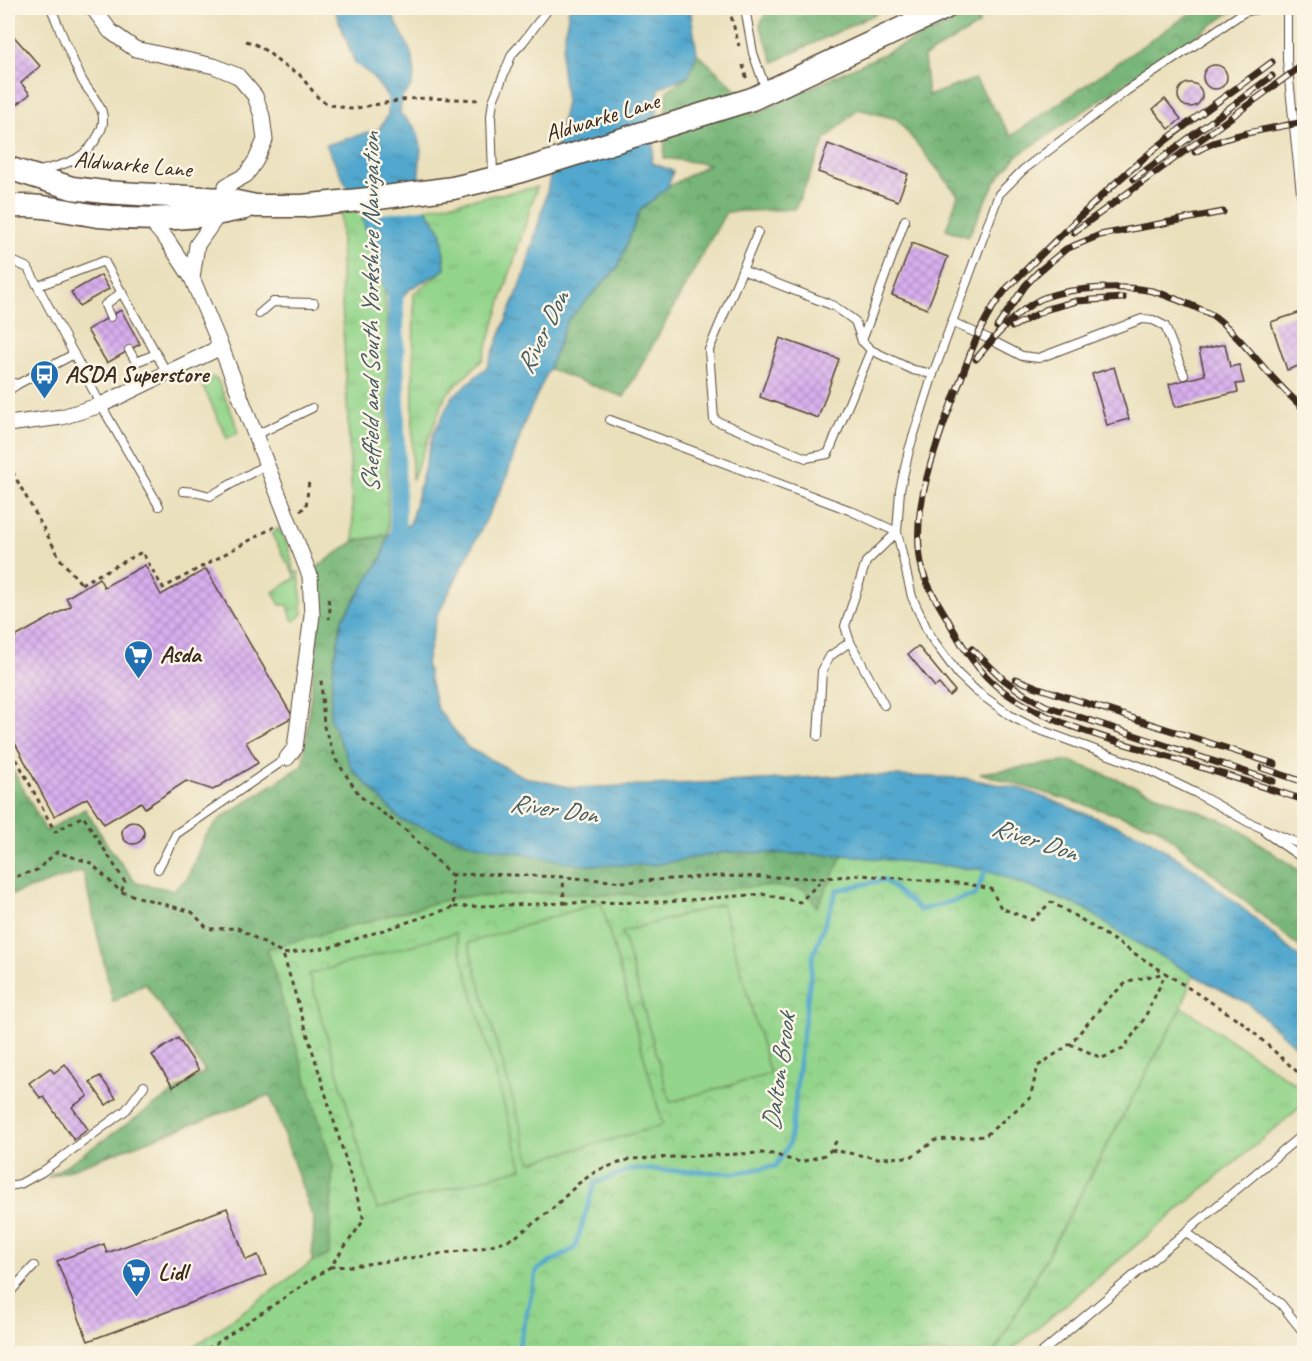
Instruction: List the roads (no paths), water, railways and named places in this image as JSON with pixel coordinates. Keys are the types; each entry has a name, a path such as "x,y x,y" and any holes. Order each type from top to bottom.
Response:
{"main road":[{"name":"Aldwarke Lane","path":"16,171 72,188 220,207 302,206 453,188 501,176 759,95 945,8"},
{"name":"Aldwarke Lane","path":"8,207 148,218 197,217 220,207"}],"street":[{"path":"93,8 110,30 135,49 214,66 238,76 255,96 262,116 265,140 246,175 226,186 220,207 197,245 192,278"},
{"path":"148,218 167,240 192,278 310,576 312,615 295,748 288,758"},
{"path":"8,424 62,417 101,405 221,347"}],"lane":[{"path":"16,171 68,164 81,157 94,144 103,128 102,113 98,103 83,82 51,8"},
{"path":"501,176 491,122 493,101 512,54 549,8"},
{"path":"745,8 759,95"},
{"path":"1262,8 1244,12 1126,91 1023,170 999,194 933,374 909,450 900,490 897,532 912,597 930,636 958,674 976,691 1011,716 1032,727 1142,768 1196,793 1248,822 1305,859"},
{"path":"1287,8 1287,60 1301,193 1305,205"},
{"path":"1295,135 1305,134"},
{"path":"862,341 905,220"},
{"path":"758,232 709,350 714,420 806,458 828,454 871,350"},
{"path":"38,286 104,261 167,373"},
{"path":"8,262 28,268 101,405 159,506"},
{"path":"742,270 834,306 855,321 862,341 871,350 913,370 933,374"},
{"path":"110,317 105,304 122,292"},
{"path":"259,314 273,302 314,303"},
{"path":"952,322 1022,356 1039,358 1142,319 1152,320 1165,326 1184,375"},
{"path":"129,350 136,362 156,354"},
{"path":"8,391 74,354"},
{"path":"8,382 18,384"},
{"path":"256,435 312,408"},
{"path":"610,420 849,510 897,532"},
{"path":"183,491 210,496 267,464"},
{"path":"884,705 850,642 845,626 866,562 897,532"},
{"path":"818,736 822,671 830,656 850,642"},
{"path":"158,869 176,834 288,758"},
{"path":"1248,822 1305,846"},
{"path":"8,1186 20,1184 42,1172 126,1110 144,1086"},
{"path":"1040,1353 1305,1133"},
{"path":"1186,1232 1281,1304 1305,1333"},
{"path":"8,1292 34,1266"}],"water":[{"path":"334,8 388,8 406,41 414,65 414,76 410,87 402,97 400,113 416,129 421,146 419,172 421,205 426,208 442,234 445,269 407,292 400,304 391,304 361,214 326,145 379,129 388,115 388,97 371,75 355,63"},
{"name":"River Don","path":"569,8 690,8 697,53 689,75 659,88 652,163 673,171 668,187 640,210 618,267 567,321 549,369 525,421 505,482 437,616 426,663 437,708 468,748 524,777 573,788 855,775 964,778 1022,789 1143,836 1196,870 1304,962 1304,1054 1249,1004 1193,975 1112,928 1086,909 986,870 843,855 726,852 654,865 582,865 476,845 401,820 352,769 330,719 333,669 342,620 382,558 388,535 410,524 433,435 452,397 487,367 524,276 546,196 566,102 561,61"}],"waterway":[{"name":"Sheffield and South Yorkshire Navigation","path":"394,282 398,550"},
{"name":"Dalton Brook","path":"517,1354 537,1270 575,1248 595,1183 632,1169 735,1173 776,1166 789,1144 813,956 837,890 884,880 920,910 975,895 986,870"}],"railway":[{"path":"1272,62 1153,150 1008,287 986,319 975,342 939,438 923,493 919,541 923,572 959,640 986,676 1019,702 1053,719 1108,739 1304,800"},
{"path":"1074,232 1304,64"},
{"path":"1134,179 1272,76"},
{"path":"1195,152 1234,136 1304,122"},
{"path":"997,327 1025,286 1066,249 1100,235 1223,212"},
{"path":"976,359 1013,319 1039,300 1079,290 1140,289 1169,296 1215,317 1238,338 1304,409"},
{"path":"1012,327 1047,309 1077,301 1123,298"},
{"path":"972,649 1003,679 1046,706 1273,781"},
{"path":"1016,679 1275,764"},
{"path":"1262,768 1304,782"}],"place":[{"name":"ASDA Superstore","path":"44,400"},
{"name":"Asda","path":"139,680"},
{"name":"Lidl","path":"137,1298"}]}
